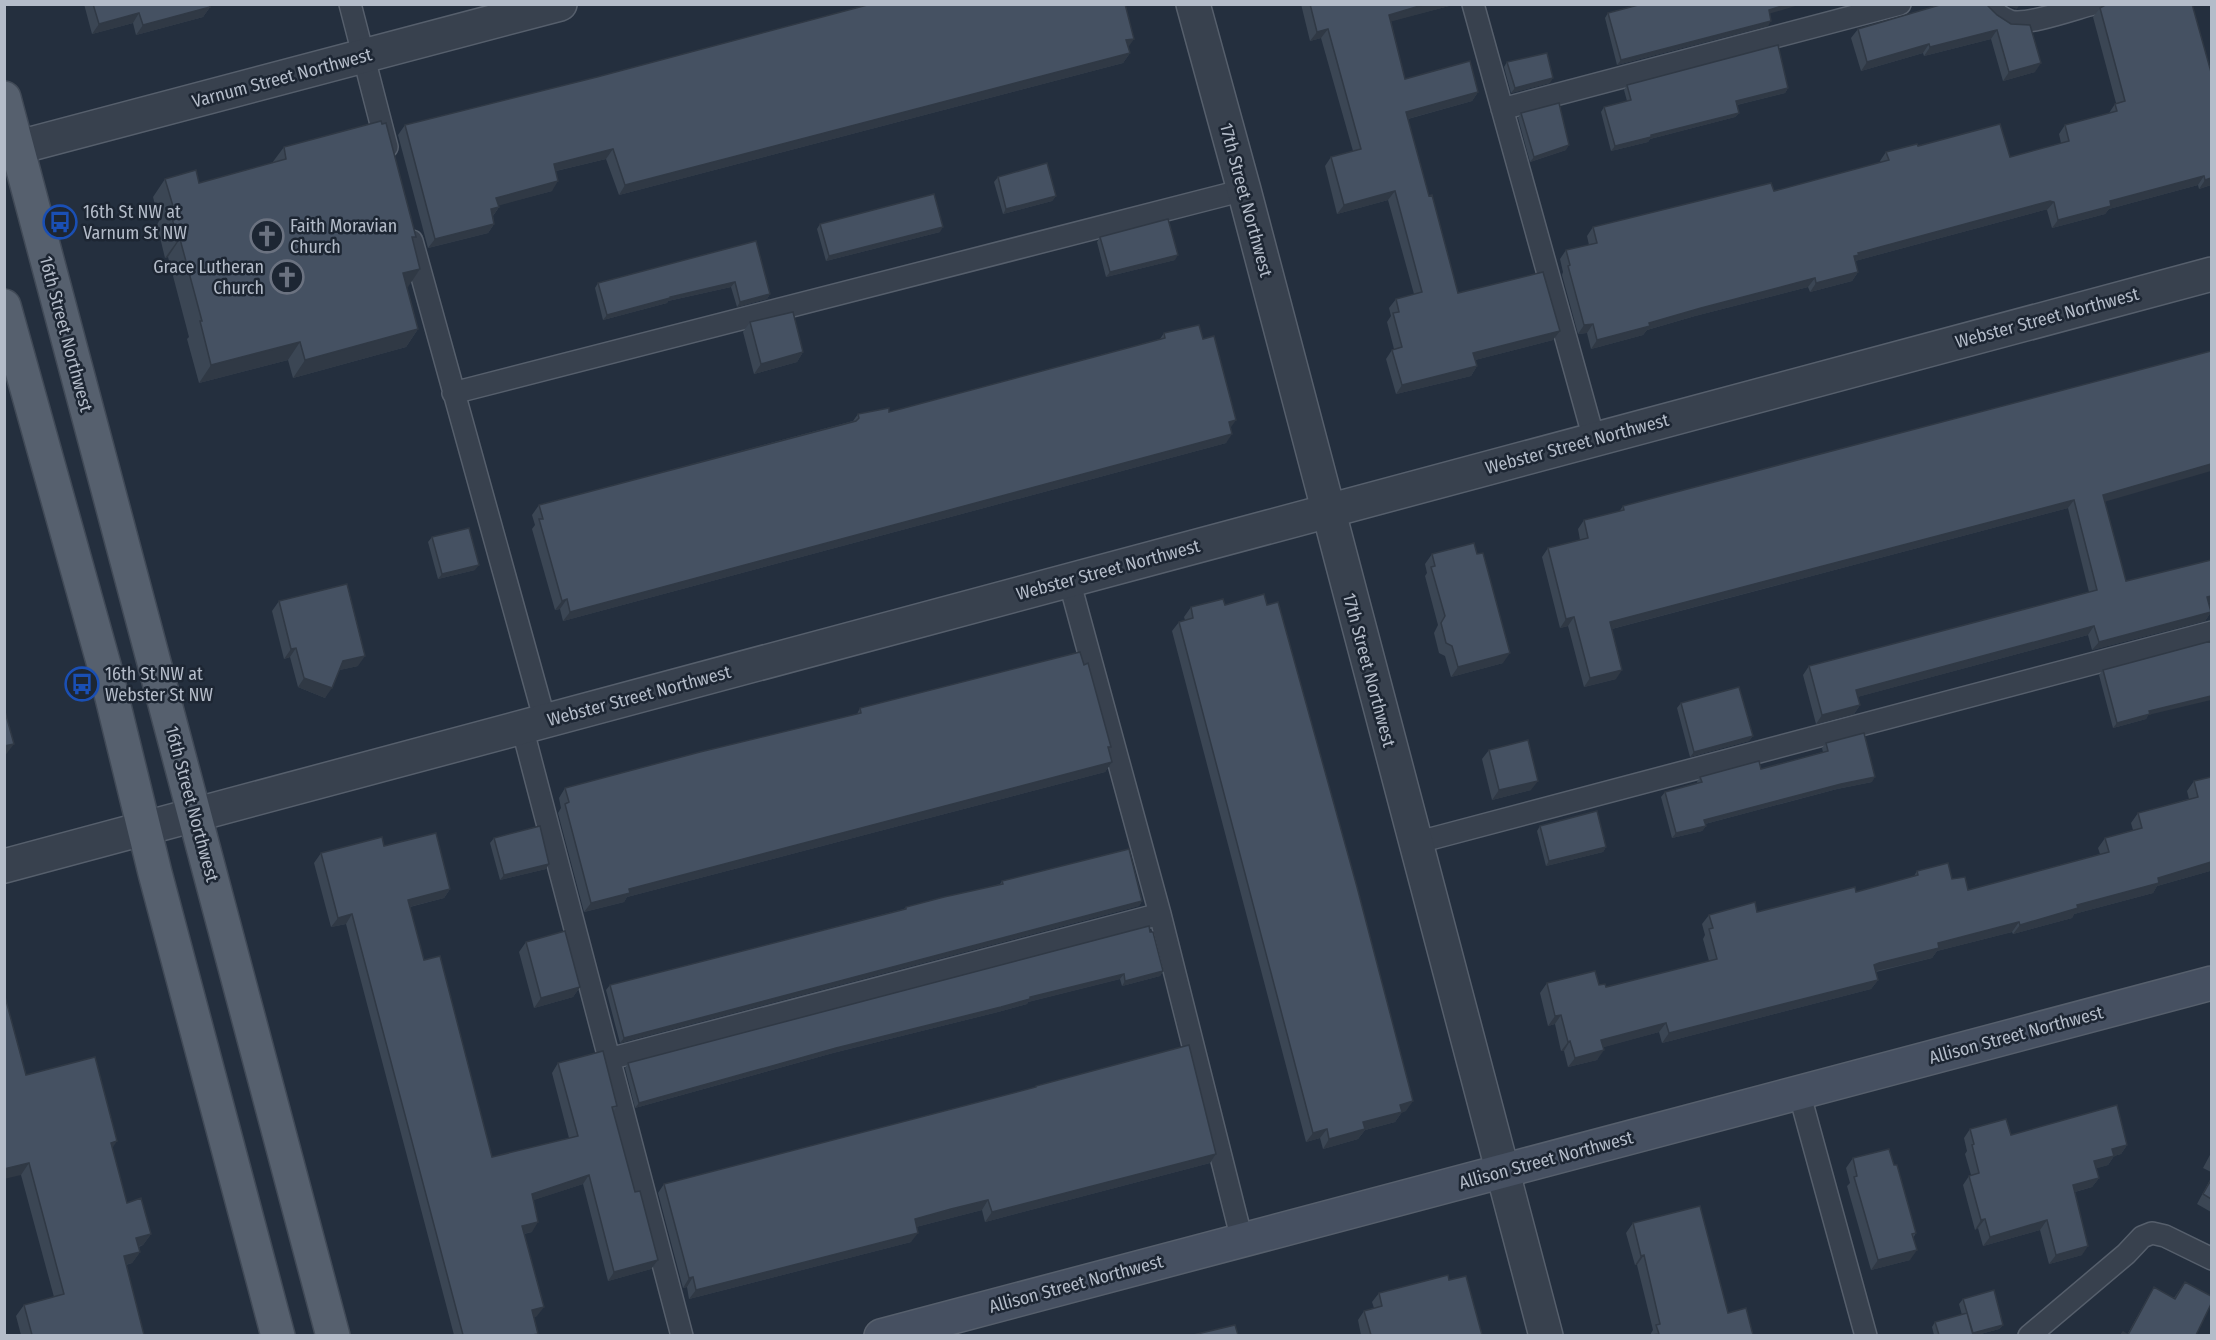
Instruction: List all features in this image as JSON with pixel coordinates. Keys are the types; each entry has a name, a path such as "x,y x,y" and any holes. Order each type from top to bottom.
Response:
{"main road":[{"name":"16th Street Northwest","path":"4,98 11,149 195,814 333,1335"},
{"path":"4,306 101,654 278,1335"}],"street":[{"name":"Varnum Street Northwest","path":"11,149 560,4"},
{"name":"17th Street Northwest","path":"1193,4 1546,1335"},
{"name":"Webster Street Northwest","path":"4,866 2211,274"},
{"name":"Allison Street Northwest","path":"881,1335 2211,983"}],"lane":[{"path":"350,4 392,165"},
{"path":"1473,4 1594,439"},
{"path":"1502,109 1900,4"},
{"path":"1988,4 1993,11 2011,21 2030,21 2092,4"},
{"path":"453,393 1244,190"},
{"path":"407,222 453,393 533,724 609,1059 681,1335"},
{"path":"1069,580 1160,914 1242,1240"},
{"path":"1415,843 2211,632"},
{"path":"609,1059 1160,914"},
{"path":"1799,1092 1866,1335"},
{"path":"2029,1335 2126,1254 2142,1237 2152,1233 2165,1236 2211,1259"}],"building":[{"path":"93,4 209,4 210,7 143,25 139,13 99,24"},
{"path":"871,4 1125,4 1134,39 1126,40 1130,53 625,185 613,149 554,164 558,181 496,198 499,207 491,209 494,224 435,239 405,125"},
{"path":"1310,4 1426,4 1389,15 1405,79 1470,61 1478,92 1406,112 1429,196 1432,195 1458,293 1543,272 1560,331 1473,353 1477,366 1402,385 1392,350 1402,347 1393,313 1399,312 1396,299 1422,292 1395,191 1344,205 1331,157 1361,149 1328,29 1317,32"},
{"path":"1642,4 1788,4 1769,10 1771,21 1621,60 1608,13"},
{"path":"1943,4 1986,4 2011,24 2030,25 2041,63 2009,72 1997,30 1930,47 1929,44 1867,62 1858,29"},
{"path":"2107,4 2192,4 2211,72 2211,178 2205,180 2204,176 2110,201 2111,206 2058,220 2054,202 2050,201 1858,253 1859,255 1854,256 1858,272 1816,283 1815,278 1701,308 1649,323 1650,326 1597,340 1593,324 1584,325 1566,250 1597,243 1593,227 1771,183 1774,191 1889,160 1886,152 1917,144 1918,146 2000,124 2010,157 2069,141 2065,125 2117,111 2115,104 2125,101 2100,8"},
{"path":"1778,45 1788,88 1736,101 1739,113 1615,146 1604,107 1631,100 1627,85"},
{"path":"1547,53 1553,78 1515,88 1507,62"},
{"path":"1559,103 1569,145 1534,157 1521,113"},
{"path":"381,121 382,124 386,123 416,237 412,237 420,269 403,273 418,329 305,360 300,342 211,365 200,321 202,321 169,207 173,206 165,179 196,170 199,183 286,159 284,147"},
{"path":"1047,163 1056,196 1006,209 998,177"},
{"path":"934,194 943,227 829,256 820,224"},
{"path":"1168,219 1178,255 1110,272 1100,237"},
{"path":"756,241 770,294 740,302 735,282 607,315 598,283"},
{"path":"793,312 803,352 761,364 750,322"},
{"path":"1199,325 1203,339 1214,336 1236,420 1229,422 1232,434 570,612 567,599 562,601 539,519 543,519 539,505 856,421 859,418 858,414 889,408 889,412 1165,338 1164,333"},
{"path":"2211,351 2211,464 2103,495 2126,581 2211,560 2211,596 2207,597 2211,612 2099,642 2094,626 1856,690 1860,705 1822,715 1809,666 2097,590 2074,500 1610,622 1622,670 1590,678 1574,617 1566,619 1548,548 1588,538 1584,520 1624,510 1623,506"},
{"path":"469,528 479,565 442,574 432,537"},
{"path":"1474,543 1477,554 1483,553 1510,653 1458,667 1452,646 1446,643 1441,623 1445,616 1431,567 1435,566 1432,554"},
{"path":"347,584 365,656 343,661 332,688 304,678 296,648 291,649 279,601"},
{"path":"1264,594 1267,605 1278,602 1357,887 1413,1101 1400,1105 1402,1112 1363,1122 1365,1129 1329,1139 1327,1129 1313,1133 1179,622 1193,618 1191,607 1223,599 1225,605"},
{"path":"2211,641 2211,696 2149,711 2150,714 2117,723 2103,670"},
{"path":"1080,652 1084,665 1088,663 1111,747 1108,747 1112,762 629,889 630,893 591,903 565,804 569,802 565,788 861,713 860,708"},
{"path":"1739,687 1753,736 1694,752 1681,703"},
{"path":"4,708 14,744 4,746"},
{"path":"1864,733 1875,777 1704,820 1706,826 1676,833 1665,792 1702,782 1700,777 1759,761 1761,769 1828,751 1826,743"},
{"path":"1528,740 1538,781 1499,790 1489,750"},
{"path":"2211,777 2211,862 2158,878 2159,883 2077,905 2078,908 2020,925 2019,922 1938,943 1939,948 1879,963 1874,965 1878,980 1669,1033 1666,1023 1601,1040 1604,1050 1575,1058 1561,1015 1555,1016 1547,983 1595,971 1599,985 1605,984 1606,987 1717,959 1709,929 1713,928 1709,915 1755,902 1757,912 1855,887 1856,892 1918,875 1917,871 1948,863 1952,879 1965,877 1968,890 2109,852 2105,838 2142,828 2138,813 2198,797 2194,781"},
{"path":"1597,811 1606,847 1549,861 1540,826"},
{"path":"540,826 549,864 504,875 494,838"},
{"path":"436,833 450,889 408,900 424,960 440,956 492,1157 578,1136 558,1063 603,1051 617,1106 612,1107 635,1192 640,1191 658,1260 614,1272 589,1175 532,1194 538,1222 522,1226 544,1307 532,1310 538,1334 463,1335 352,914 338,918 321,853 382,837 384,846"},
{"path":"1129,849 1142,901 624,1038 610,985 906,909 906,907 944,897 1003,884 1002,881"},
{"path":"1149,926 1150,932 1153,932 1163,971 1125,981 1124,974 1030,997 1030,999 1001,1007 836,1048 639,1103 628,1063"},
{"path":"565,931 580,987 541,998 526,942"},
{"path":"4,993 26,1075 95,1057 117,1141 111,1143 127,1203 141,1198 151,1234 136,1238 140,1252 124,1256 144,1335 32,1335 24,1305 64,1294 29,1163 4,1169"},
{"path":"1189,1045 1216,1154 992,1212 988,1200 951,1209 915,1219 918,1233 696,1290 693,1277 689,1278 664,1184"},
{"path":"2117,1105 2127,1145 2112,1149 2114,1156 2094,1161 2099,1178 2073,1185 2088,1246 2056,1255 2047,1220 1990,1237 1985,1219 1981,1220 1969,1176 1979,1173 1970,1129 2006,1119 2011,1135"},
{"path":"1889,1149 1894,1165 1897,1165 1916,1233 1912,1234 1917,1250 1878,1260 1854,1177 1857,1176 1853,1158"},
{"path":"2211,1180 2211,1199 2203,1194"},
{"path":"1700,1206 1728,1313 1746,1308 1753,1335 1652,1335 1659,1334 1656,1325 1660,1324 1644,1255 1641,1256 1633,1223"},
{"path":"1448,1275 1449,1280 1466,1276 1482,1335 1371,1335 1364,1311 1382,1306 1379,1293"},
{"path":"2185,1282 2211,1296 2211,1304 2196,1335 2128,1335 2154,1287 2175,1299"},
{"path":"1994,1290 2003,1325 1973,1333 1963,1299"},
{"path":"1967,1313 1973,1335 1939,1335 1935,1322"},
{"path":"1235,1325 1238,1335 1193,1335"}],"place":[{"name":"16th St NW at Varnum St NW","path":"60,222"},
{"name":"Faith Moravian Church","path":"267,236"},
{"name":"Grace Lutheran Church","path":"287,277"},
{"name":"16th St NW at Webster St NW","path":"82,684"}]}
